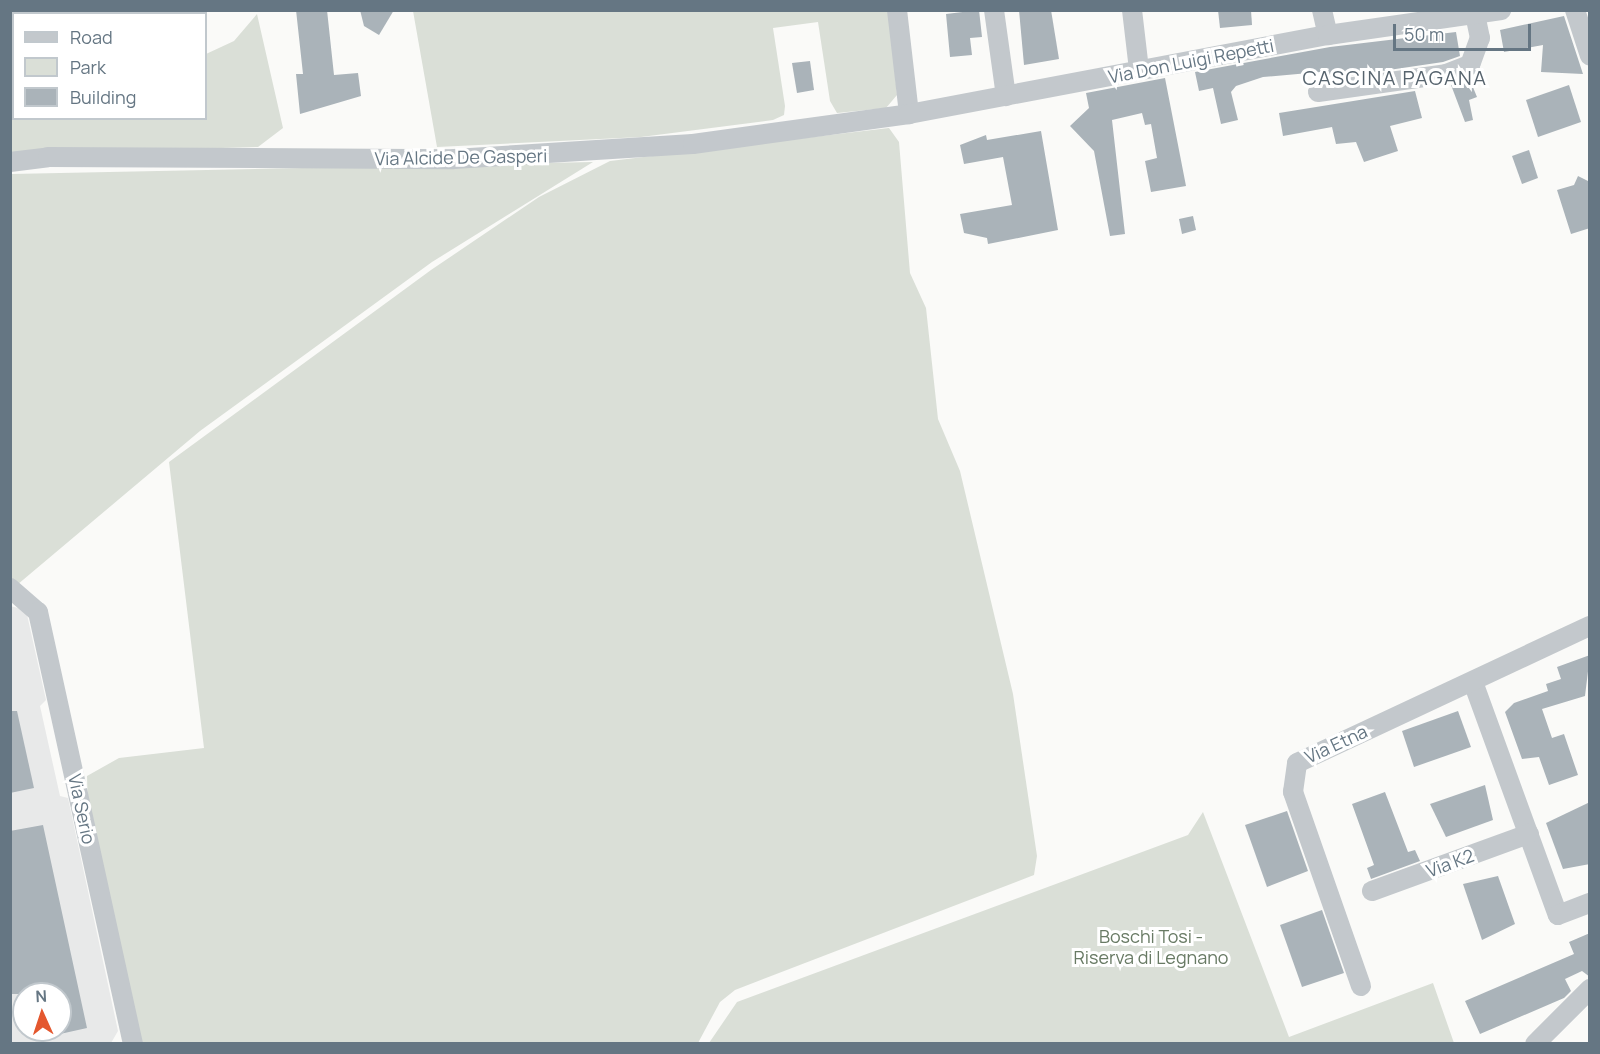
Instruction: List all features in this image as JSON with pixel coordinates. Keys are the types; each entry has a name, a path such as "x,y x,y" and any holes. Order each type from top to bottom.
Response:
{"street":[{"path":"897,10 909,114"},
{"path":"994,10 1005,96"},
{"path":"1132,10 1139,70"},
{"path":"1322,10 1328,35"},
{"name":"Via Don Luigi Repetti","path":"909,114 1328,35 1474,12 1501,10"},
{"path":"1575,10 1590,56"},
{"path":"1318,92 1446,74 1470,65 1479,46 1474,12"},
{"name":"Via Alcide De Gasperi","path":"10,162 48,157 454,159 608,152 909,114"},
{"name":"Via Serio","path":"10,588 38,612 133,1044"},
{"name":"Via Etna","path":"1361,986 1293,792 1292,775 1305,756 1473,682 1590,626"},
{"path":"1473,682 1558,915 1590,903"},
{"name":"Via K2","path":"1372,891 1529,834"},
{"path":"1535,1044 1590,989"}],"shaded area":[{"path":"10,606 26,610 46,700 40,706 60,796 68,798 118,1031 111,1043 11,1043"}],"green space":[{"path":"10,11 91,11 12,12 12,120 207,120 207,54 234,41 257,14 283,128 258,147 11,154"},
{"path":"413,11 889,11 897,95 886,108 837,113 830,101 818,22 773,28 785,106 784,115 773,120 641,137 437,147"},
{"path":"889,128 899,142 910,273 926,308 938,419 960,471 1013,694 1037,856 1034,875 735,990 720,1002 698,1043 141,1043 88,813 87,776 119,758 204,748 169,462 431,270 539,197 610,161"},
{"path":"593,162 432,262 200,431 11,590 11,174"},
{"name":"Boschi Tosi - Riserva di Legnano","path":"1203,812 1289,1037 1433,983 1454,1043 709,1043 737,1002 1188,835"}],"building":[{"path":"296,10 327,10 334,75 358,73 361,96 300,114 296,74 303,74"},
{"path":"360,10 394,10 379,35 364,26"},
{"path":"979,10 982,37 970,38 972,55 950,57 946,14"},
{"path":"1019,10 1051,10 1059,59 1024,65"},
{"path":"1218,10 1251,10 1252,25 1220,28"},
{"path":"1564,16 1583,74 1541,72 1543,45 1504,52 1500,30"},
{"path":"1456,32 1460,56 1443,62 1321,80 1320,72 1263,77 1236,86 1231,92 1238,120 1221,124 1213,88 1199,91 1195,72 1330,47"},
{"path":"810,61 814,90 797,93 792,63"},
{"path":"1165,78 1186,186 1151,192 1145,161 1157,158 1151,124 1145,125 1142,113 1112,120 1125,234 1110,236 1094,151 1070,126 1089,108 1086,93"},
{"path":"1470,80 1477,97 1469,100 1473,120 1465,122 1451,85"},
{"path":"1569,85 1581,122 1538,137 1526,100"},
{"path":"1415,91 1422,118 1390,126 1398,151 1364,162 1356,142 1336,144 1332,127 1283,136 1279,113"},
{"path":"1041,131 1058,230 988,244 987,238 964,233 960,214 1012,205 1003,157 964,164 960,145 986,135 987,140"},
{"path":"1529,150 1538,178 1522,184 1512,156"},
{"path":"1578,176 1590,182 1590,228 1571,234 1557,190 1574,185"},
{"path":"1193,216 1196,230 1182,234 1179,219"},
{"path":"1590,655 1585,696 1542,709 1552,738 1564,734 1578,775 1549,785 1539,757 1522,759 1505,712 1514,703 1548,691 1546,684 1561,679 1557,667"},
{"path":"10,711 17,711 34,788 10,793"},
{"path":"1458,711 1471,747 1414,767 1402,731"},
{"path":"1485,785 1493,820 1446,837 1430,804"},
{"path":"1385,792 1408,852 1415,850 1420,861 1371,879 1367,868 1374,865 1352,804"},
{"path":"1590,802 1590,864 1563,869 1546,823"},
{"path":"1287,811 1308,871 1267,887 1245,825"},
{"path":"43,825 87,1028 72,1031 72,982 12,982 12,994 10,994 10,831"},
{"path":"1498,876 1515,924 1482,940 1463,884"},
{"path":"1322,910 1344,973 1302,987 1280,925"},
{"path":"1590,933 1590,977 1582,971 1565,979 1571,991 1564,998 1480,1034 1465,1001 1574,954 1569,942"}],"district":[{"name":"CASCINA PAGANA","path":"1395,77"}]}
